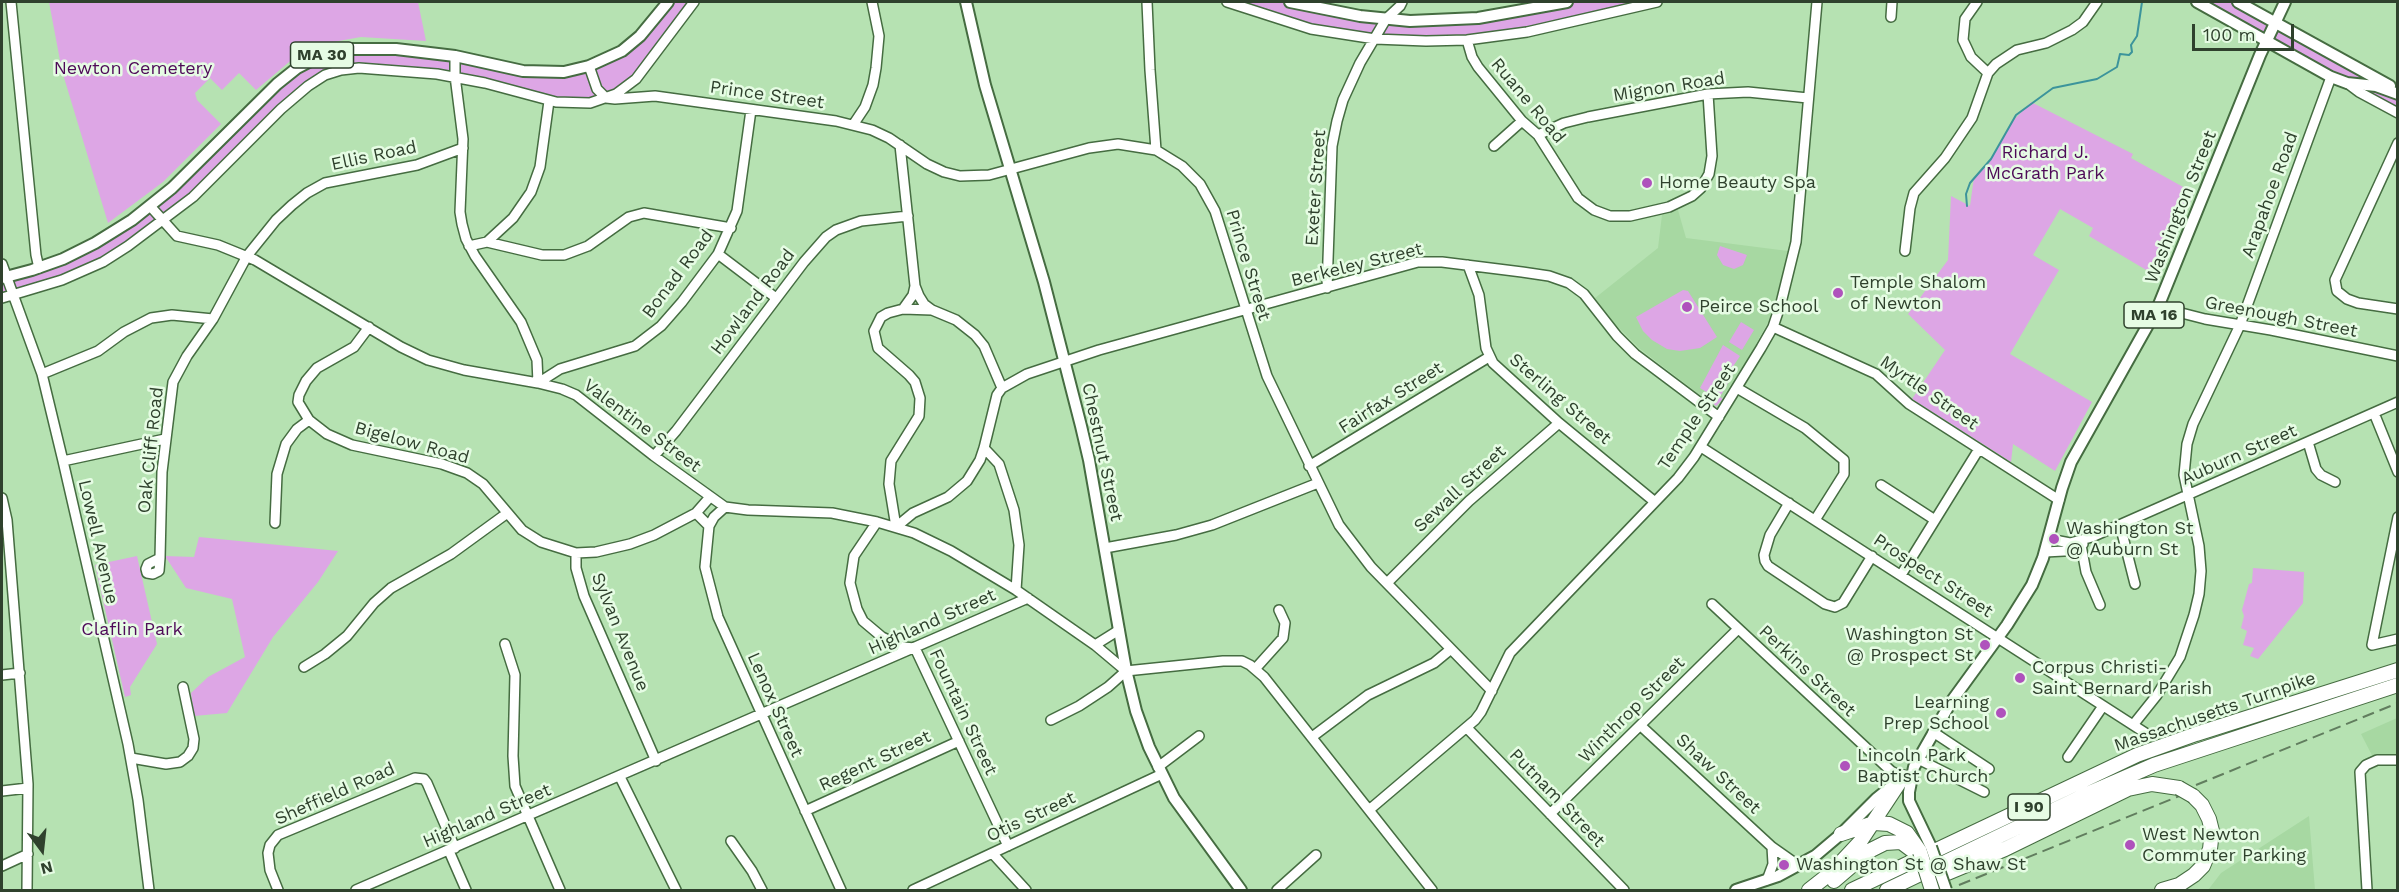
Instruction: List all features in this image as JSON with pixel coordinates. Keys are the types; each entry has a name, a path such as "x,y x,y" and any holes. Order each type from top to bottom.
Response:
{"highway":[{"name":"Massachusetts Turnpike","path":"1852,891 2137,755 2397,670"},
{"name":"Massachusetts Turnpike","path":"1887,891 2102,787 2154,765 2397,686"},
{"path":"1809,891 1839,865 1906,779"},
{"path":"1892,891 1927,881 2005,849 2128,789 2152,784 2179,788 2193,796 2204,808 2212,831 2210,849 2202,866 2189,879 2162,891"},
{"path":"1841,834 1874,823 1899,827 1913,839 1922,853 1932,891"},
{"path":"1818,891 1882,844 1901,842 1922,853"}],"main road":[{"name":"MA 30","path":"3,276 39,268 63,259 95,243 150,206 179,181 277,84 297,68 320,56 349,49 423,51 539,73 564,72 589,66 629,46 668,2"},
{"name":"Chestnut Street","path":"966,2 982,75 1040,266 1089,460 1126,671 1136,711 1160,770 1184,812 1241,891"},
{"path":"1290,2 1324,10 1386,19 1452,21 1567,2"},
{"path":"2197,2 2331,77 2347,83 2376,86 2397,92"},
{"path":"2238,2 2397,92"},
{"name":"Washington Street","path":"1736,891 1799,866 1819,854 1876,798 1906,779 1954,696 1998,638 2026,596 2045,552 2076,450 2158,307 2285,2"},
{"path":"1906,779 1922,853 1946,891"}],"street":[{"path":"11,2 39,268"},
{"path":"2,298 62,280 103,262 133,243 192,197 280,109 310,84 325,75 350,68 368,68 454,76 549,101 581,104 606,98 623,90 636,79 694,2"},
{"path":"853,125 865,108 876,68 879,36 872,2"},
{"path":"1148,2 1156,150"},
{"path":"1227,2 1311,29 1375,39 1467,40 1527,32 1657,2"},
{"name":"Exeter Street","path":"1327,288 1332,146 1335,129 1351,80 1386,19 1402,2"},
{"name":"Temple Street","path":"1369,810 1467,728 1481,712 1510,653 1678,478 1701,447 1773,327 1786,287 1796,242 1817,2"},
{"path":"1891,17 1892,2"},
{"path":"1977,2 1965,19 1963,39 1971,57 1988,73"},
{"path":"1905,251 1914,193 1945,158 1972,118 1988,73 1996,64 2017,50 2046,43 2072,30 2083,22 2097,2"},
{"name":"Ruane Road","path":"1467,40 1478,67 1522,121 1538,135 1576,195 1594,210 1610,216 1660,210 1694,195 1709,174 1712,156 1708,94"},
{"path":"454,56 454,76 463,148 460,212 470,246 522,322 537,360 538,383"},
{"path":"589,66 597,88 606,98"},
{"name":"Arapahoe Road","path":"2133,725 2172,672 2194,615 2201,571 2195,522 2188,496 2185,460 2193,424 2240,325 2331,77"},
{"path":"2347,83 2397,113"},
{"name":"Mignon Road","path":"1538,135 1564,123 1588,117 1708,94 1748,92 1808,98"},
{"name":"Prince Street","path":"606,98 655,96 853,125 872,130 900,145 927,164 960,176 974,177 1010,170 1102,145 1130,145 1156,150 1192,174 1209,197 1225,238 1245,311 1267,376 1339,525 1359,553 1492,691"},
{"path":"487,242 513,218 531,192 541,161 549,101"},
{"name":"Bonad Road","path":"538,383 560,369 635,346 649,337 682,302 718,254 731,228 739,202 751,110"},
{"path":"1494,146 1522,121"},
{"path":"2397,143 2336,280 2337,291 2347,299 2397,309"},
{"path":"900,145 915,286 913,295 903,309"},
{"name":"Ellis Road","path":"247,256 276,220 292,205 325,183 417,165 463,148"},
{"name":"Valentine Street","path":"150,206 177,236 219,245 247,256 401,347 444,366 538,383 576,395 654,456 725,507 815,512 896,527 930,540 1028,598"},
{"path":"470,246 487,242 542,255 564,255 588,246 628,217 644,213 731,228"},
{"name":"Howland Road","path":"654,456 676,431 816,247 836,230 861,221 908,216"},
{"path":"718,254 776,298"},
{"name":"Oak Cliff Road","path":"160,558 160,504 165,439 173,382 186,356 213,319 247,256"},
{"name":"Berkeley Street","path":"1002,388 1027,374 1065,360 1418,262 1468,265 1549,276 1569,283 1584,294 1617,336 1635,354 1719,417"},
{"name":"Lowell Avenue","path":"2,264 3,276 13,296 42,374 63,461 130,758 149,891"},
{"name":"Sterling Street","path":"1468,265 1479,295 1489,357 1559,423 1655,502"},
{"path":"896,527 913,513 938,504 959,490 974,472 984,448 994,403 1002,388 984,346 975,335 956,320 932,310 924,303 915,286"},
{"name":"Greenough Street","path":"2158,307 2205,319 2397,356"},
{"path":"896,527 889,484 891,461 919,416 920,398 915,382 878,348 874,331 881,317 903,309 932,310"},
{"path":"42,374 98,351 132,327 151,318 172,315 213,319"},
{"path":"275,523 277,474 286,444 297,429 309,420 298,402 306,381 317,368 354,347 369,327"},
{"name":"Myrtle Street","path":"1773,327 1876,374 1909,404 2059,500"},
{"name":"Fairfax Street","path":"1309,466 1489,357"},
{"path":"1737,388 1805,428 1844,460 1844,474 1815,520"},
{"name":"Auburn Street","path":"2049,539 2070,543 2092,537 2397,402"},
{"path":"2374,413 2397,472"},
{"name":"Bigelow Road","path":"309,420 327,434 352,446 442,464 467,473 488,490 506,514 522,530 542,542 576,553"},
{"name":"Sewall Street","path":"1387,583 1469,501 1559,423"},
{"path":"63,461 165,439"},
{"path":"2308,442 2316,470 2335,482"},
{"name":"Prospect Street","path":"1701,447 2147,734"},
{"path":"984,448 999,464 1014,510 1019,545 1016,590"},
{"path":"1901,575 1979,449"},
{"path":"1105,548 1176,536 1212,525 1318,483"},
{"path":"1881,485 1935,520"},
{"name":"Sylvan Avenue","path":"656,761 584,596 576,568 576,553 596,552 630,544 654,535 696,513 710,497"},
{"path":"2,498 7,520 28,788 27,891"},
{"path":"1790,503 1770,535 1764,555 1765,561 1774,570 1825,604 1834,607 1843,603 1872,556"},
{"path":"696,513 709,526 714,517 725,507"},
{"path":"304,667 347,636 374,603 391,588 452,554 506,514"},
{"path":"2397,517 2372,645 2397,639"},
{"name":"Fountain Street","path":"877,522 854,556 850,583 863,621 892,643 915,648 1008,846"},
{"path":"2120,525 2135,584"},
{"name":"Lenox Street","path":"709,526 705,567 710,594 718,617 760,715 841,891"},
{"name":"Auburn Street","path":"2045,552 2064,551 2081,545 2092,537"},
{"path":"2081,545 2086,572 2100,605"},
{"path":"1028,598 1095,645 1126,671"},
{"name":"Highland Street","path":"356,891 378,886 452,849 1028,598"},
{"name":"Perkins Street","path":"1712,604 1891,771 1906,779"},
{"path":"1256,668 1283,638 1285,623 1279,610"},
{"name":"Winthrop Street","path":"1550,814 1738,629"},
{"path":"1095,645 1119,630"},
{"path":"505,644 515,675 513,772 518,796 560,891"},
{"path":"1312,737 1368,695 1434,663 1451,649"},
{"path":"1051,720 1108,687 1126,671 1233,660 1256,668 1432,891"},
{"path":"2,675 20,673"},
{"path":"130,758 166,764 180,762 188,756 193,748 194,739 183,687"},
{"path":"2068,757 2103,706"},
{"name":"Shaw Street","path":"1641,726 1772,847 1799,866"},
{"name":"Putnam Street","path":"1467,728 1624,891"},
{"path":"1934,732 1989,769"},
{"name":"Otis Street","path":"913,891 993,854 1160,770 1200,736"},
{"name":"Regent Street","path":"805,811 958,741"},
{"path":"2367,891 2360,776 2362,768 2370,762 2397,760"},
{"path":"1916,763 1984,792"},
{"path":"620,777 675,891"},
{"name":"Sheffield Road","path":"278,891 270,870 268,853 270,845 278,835 415,778 424,779 427,783 466,891"},
{"path":"2,791 28,788"},
{"path":"731,841 753,871 762,891"},
{"path":"1767,880 1773,864 1772,847"},
{"path":"2,866 28,854"},
{"path":"993,854 1026,891"},
{"path":"1277,891 1316,855"}],"shaded area":[{"name":"Peirce School","path":"1678,210 1686,238 1788,251 1780,287 1768,322 1717,406 1640,349 1614,323 1595,298 1658,248 1662,215"},
{"path":"2397,718 2397,765 2382,763 2377,765 2361,734"},
{"path":"2309,816 2315,890 2208,890 2221,873"}],"green space":[{"name":"Newton Cemetery","path":"49,2 418,2 426,41 361,37 327,43 295,57 256,90 239,73 222,90 210,78 195,93 197,100 221,124 163,182 108,223 62,71"},
{"path":"668,2 694,2 630,85 581,104 485,83 371,68 318,79 193,197 103,262 2,298 2,278 13,276 116,230 312,59 370,48 539,73 614,56"},
{"path":"1227,2 1290,2 1324,10 1452,20 1567,2 1657,2 1467,40 1337,33"},
{"path":"2196,2 2238,2 2397,90 2397,113"},
{"name":"Richard J. McGrath Park","path":"2031,102 2133,154 2131,158 2194,193 2158,277 2089,236 2093,228 2060,209 2033,255 2059,270 2010,354 2092,402 2055,471 2013,444 2011,462 1912,399 1945,350 1908,314 1948,260 1951,196 1970,206 1974,177 1988,165 2011,123"},
{"path":"1720,246 1747,255 1743,265 1734,269 1723,265 1717,255"},
{"path":"1683,290 1688,291 1717,337 1700,348 1680,351 1667,349 1643,331 1636,317"},
{"path":"1741,322 1754,330 1742,350 1729,342"},
{"path":"1723,345 1740,356 1732,368 1733,374 1720,397 1723,399 1716,406 1710,401 1711,395 1700,388"},
{"path":"199,537 338,551 318,582 273,637 227,713 194,716 191,693 208,677 245,657 232,599 186,588 165,556 194,557"},
{"name":"Claflin Park","path":"137,556 157,644 130,687 131,695 125,697 95,565"},
{"path":"2253,568 2304,572 2303,603 2258,659 2250,656 2254,648 2243,645 2247,631 2241,628 2244,616 2242,610 2249,584 2252,583"}],"waterway":[{"path":"1967,206 1966,194 1970,183 1991,159 2016,115 2053,88 2097,79 2117,67 2120,54 2129,55 2132,52 2131,45 2137,36 2142,2"}],"railway":[{"path":"2196,785 2398,703"},
{"path":"1959,885 2182,795"}],"place":[{"name":"Home Beauty Spa","path":"1647,183"},
{"name":"Temple Shalom of Newton","path":"1838,293"},
{"name":"Peirce School","path":"1687,307"},
{"name":"Washington St @ Auburn St","path":"2054,539"},
{"name":"Washington St @ Prospect St","path":"1985,645"},
{"name":"Corpus Christi- Saint Bernard Parish","path":"2020,678"},
{"name":"Learning Prep School","path":"2001,713"},
{"name":"Lincoln Park Baptist Church","path":"1845,766"},
{"name":"West Newton Commuter Parking","path":"2130,845"},
{"name":"Washington St @ Shaw St","path":"1784,865"}]}
